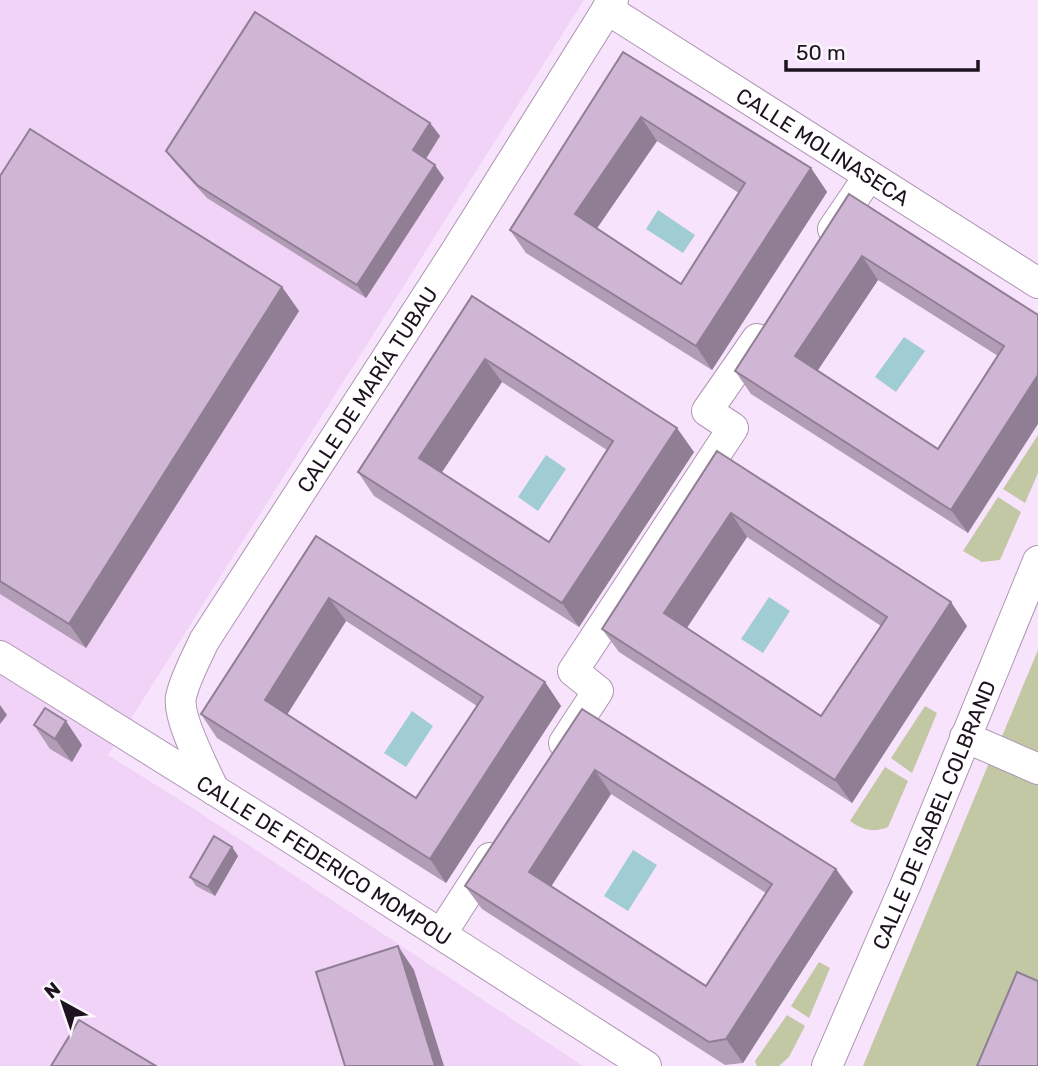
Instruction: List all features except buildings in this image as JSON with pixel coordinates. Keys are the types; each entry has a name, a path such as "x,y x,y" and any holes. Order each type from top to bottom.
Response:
{"street":[{"name":"CALLE MOLINASECA","path":"610,4 869,176 1038,283"},
{"name":"CALLE DE MARÍA TUBAU","path":"215,790 193,743 180,700 204,641 458,248 610,4"},
{"path":"815,254 869,176"},
{"path":"552,761 598,691 573,671 733,428 707,411 769,321"},
{"name":"CALLE DE ISABEL COLBRAND","path":"827,1066 905,886 1038,561"},
{"name":"CALLE DE FEDERICO MOMPOU","path":"0,656 646,1066"},
{"path":"965,737 1038,769"},
{"path":"441,934 507,831"}],"shaded area":[{"path":"0,0 584,0 108,755 583,1066 0,1066"},
{"path":"658,210 695,235 683,253 646,229"},
{"path":"904,337 925,351 896,392 875,377"},
{"path":"1038,435 1038,473 1025,503 1003,489"},
{"path":"546,455 566,469 538,511 518,497"},
{"path":"998,497 1021,512 1000,560 982,562 963,551"},
{"path":"769,597 790,611 763,653 741,639"},
{"path":"1038,650 1038,757 1000,741"},
{"path":"925,706 937,713 912,773 891,758"},
{"path":"412,711 433,726 406,767 384,753"},
{"path":"991,758 1038,778 1038,985 1004,1066 863,1066"},
{"path":"885,767 908,781 888,827 878,830 864,828 850,821"},
{"path":"633,850 657,865 628,911 604,896"},
{"path":"819,962 830,968 809,1018 791,1006"},
{"path":"787,1015 805,1026 789,1057 779,1066 757,1066 755,1061"}]}
